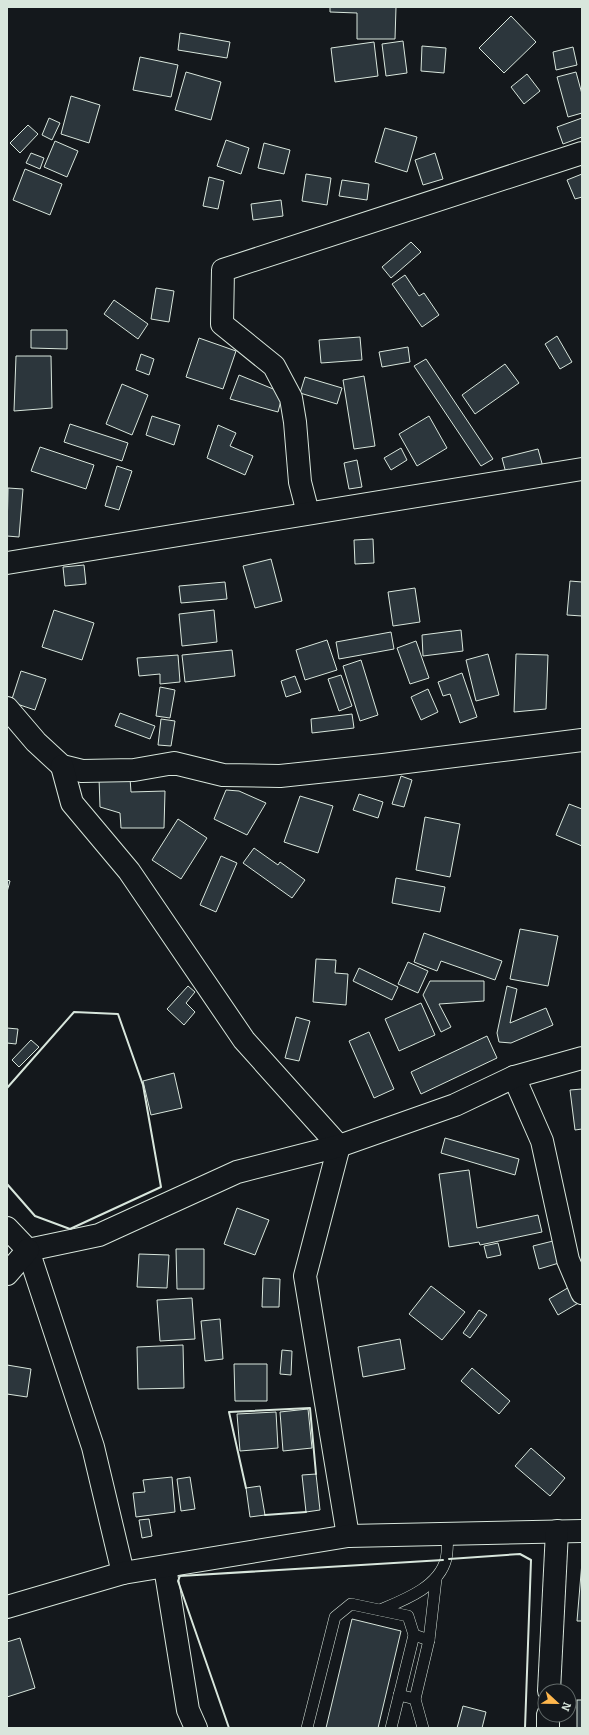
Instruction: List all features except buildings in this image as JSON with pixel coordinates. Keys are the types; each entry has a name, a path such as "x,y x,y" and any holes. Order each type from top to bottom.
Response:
{"street":[{"path":"308,513 300,482 295,422 291,398 274,366 222,324 223,270 582,153"},
{"path":"7,564 308,513 582,470"},
{"path":"7,708 36,742 62,766 82,771 99,772 116,769 134,770 174,763 223,775 280,776 391,764 582,740"},
{"path":"62,766 72,803 129,871 244,1040 339,1146"},
{"path":"7,1274 28,1250 99,1235 237,1172 339,1146 455,1105 514,1077 582,1058"},
{"path":"514,1077 542,1142 568,1260 582,1293"},
{"path":"339,1146 305,1276 348,1536"},
{"path":"7,1228 28,1250 93,1447 123,1573"},
{"path":"7,1607 123,1573 348,1536 557,1531 582,1532"},
{"path":"550,1683 557,1531"},
{"path":"164,1567 188,1710 196,1728"}],"lane":[{"path":"423,1728 415,1699 429,1640 436,1579 446,1559 448,1534"},
{"path":"380,1610 409,1598 436,1579"},
{"path":"307,1728 335,1617 351,1604 408,1616 414,1635 391,1728"},
{"path":"414,1635 429,1640"},
{"path":"399,1695 415,1699"}],"wall":[{"path":"7,1088 74,1012 118,1014 143,1085 161,1187 70,1229 35,1216 7,1184"},
{"path":"246,1488 229,1412 310,1408 316,1474"},
{"path":"265,1515 306,1512"},
{"path":"449,1559 520,1554 531,1560 525,1728"},
{"path":"229,1728 178,1581 180,1576 443,1560"}]}
